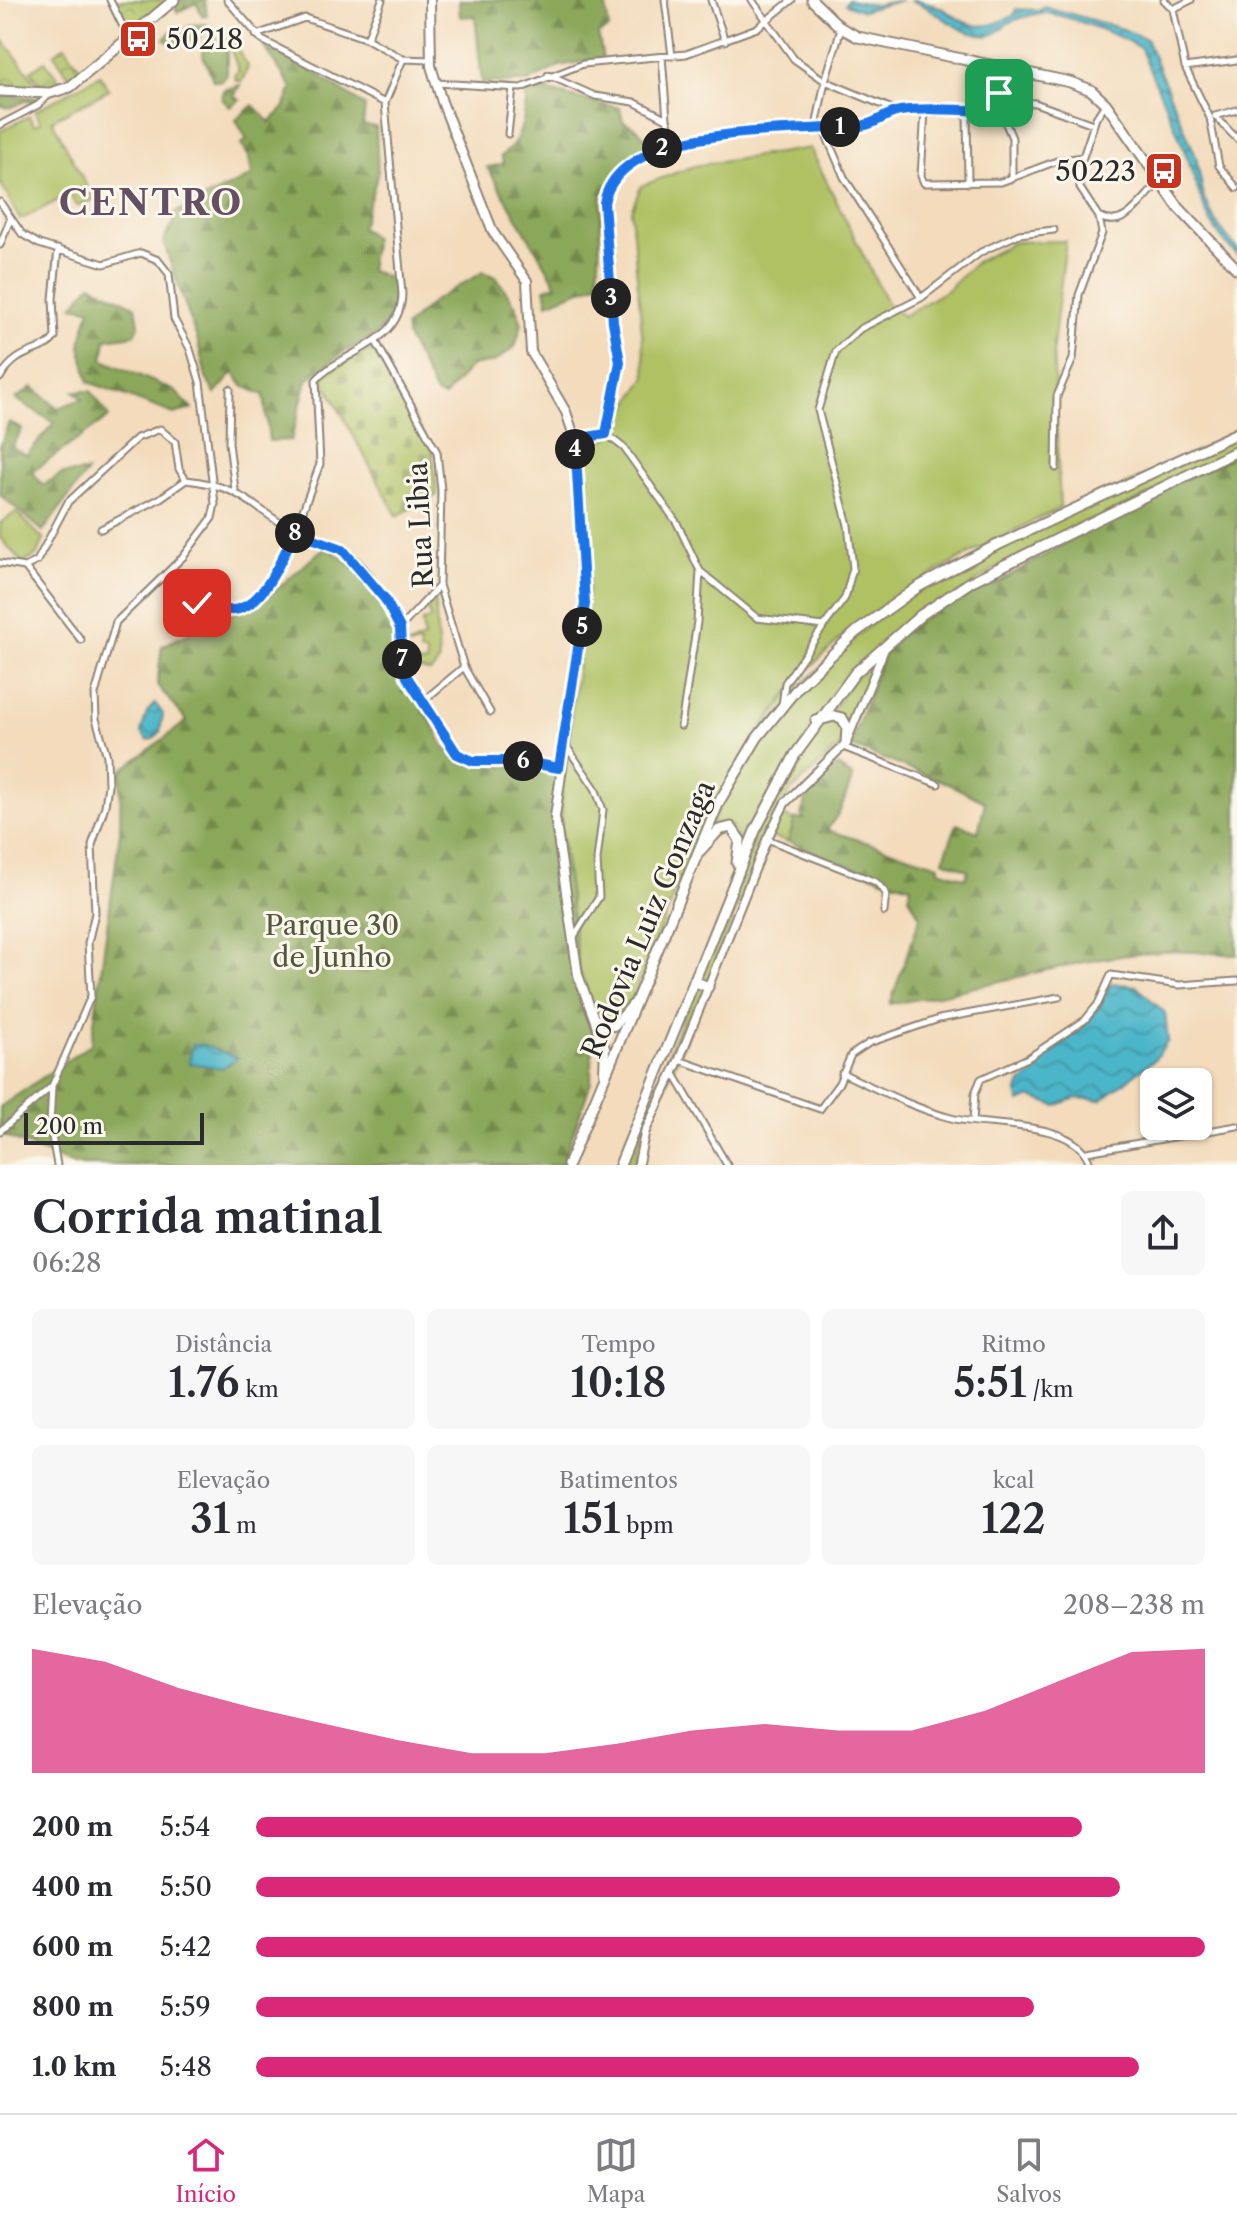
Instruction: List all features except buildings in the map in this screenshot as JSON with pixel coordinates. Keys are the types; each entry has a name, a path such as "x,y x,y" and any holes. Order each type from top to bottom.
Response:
{"main road":[{"path":"430,0 431,60 436,83 493,232 527,281 531,352 566,412 575,439 576,494 586,594 559,768 555,829 571,940 591,1015 605,1052 603,1081"},
{"path":"812,0 841,28 889,45 1070,82 1091,90 1106,104 1194,226 1237,269"},
{"path":"0,91 50,93 77,83 171,1"},
{"name":"Rodovia Luiz Gonzaga","path":"568,1165 695,857 734,774 782,706 856,632 918,587 991,548 1237,433"},
{"path":"620,1165 760,822 816,721 861,667 921,615 972,581 1237,451"},
{"path":"816,721 834,716 842,718 847,727 844,745"},
{"path":"695,857 719,830 731,827 736,831 740,852 729,894"},
{"path":"694,981 708,987"},
{"path":"591,1015 601,1025 614,1026 637,998"}],"street":[{"path":"110,0 129,40"},
{"path":"227,0 256,35 385,103"},
{"path":"367,39 382,0"},
{"path":"665,0 672,56"},
{"path":"711,0 725,41"},
{"path":"752,0 794,59 825,81 897,111"},
{"path":"436,83 527,87 548,75 583,64 672,56 725,41 765,22 792,0"},
{"path":"1164,0 1173,9 1185,67 1213,117 1237,139"},
{"path":"1173,9 1191,0"},
{"path":"256,35 300,18 367,39 403,59 431,60"},
{"path":"841,28 825,81 820,128 844,177 921,298"},
{"path":"662,57 667,119 674,143"},
{"path":"164,577 187,601 235,610 258,596 295,532 322,457 316,423 316,380 376,342 396,321 402,302 385,103 403,59"},
{"path":"1185,67 1237,60"},
{"path":"1005,69 998,110 1012,138 1012,179"},
{"path":"548,75 595,96 634,102 667,119"},
{"path":"508,134 513,88"},
{"path":"0,125 38,105 50,93"},
{"path":"998,101 1035,103 1093,124"},
{"path":"1056,468 1057,396 1073,359 1077,303 1102,233 1099,217 1079,182 1093,124 1106,104"},
{"path":"925,110 923,182 968,183 1012,179 1057,161 1083,157"},
{"path":"606,434 620,362 610,295 605,196 612,182 637,161 674,143 743,132 868,125 897,111 998,110"},
{"path":"1213,117 1237,110"},
{"path":"967,112 968,183"},
{"path":"1213,117 1219,166 1237,188"},
{"path":"1099,217 1109,223 1121,221 1161,181"},
{"path":"0,202 10,220 32,241 104,264 141,253 164,265 170,281 174,319 190,349 200,382 215,504 212,518 164,577 126,611 112,629 95,694 96,719 107,756 108,785 105,806 92,845 95,913 88,943 91,996 52,1086 50,1125 57,1165"},
{"path":"0,245 10,220"},
{"path":"782,706 785,683 845,598 853,559 847,519 820,422 820,397 833,357 848,337 921,298 981,252 1019,234 1054,230"},
{"path":"0,378 2,368 22,353 48,344 55,337 53,299 58,249"},
{"name":"Rua Libia","path":"376,342 437,452 441,490 439,585 464,667 490,712"},
{"path":"230,389 229,443 235,490"},
{"path":"0,563 25,567 40,557 68,502 137,438 160,429 175,442 179,469 186,480"},
{"path":"575,439 606,434 624,448 677,523 700,571 757,618 824,626"},
{"path":"101,529 159,499 186,480 212,482 235,490 295,532 350,555 385,599 400,628 402,664 452,749 465,759 521,761 559,768"},
{"path":"25,567 81,640"},
{"path":"681,726 697,622 700,571"},
{"path":"400,628 439,585"},
{"path":"638,1165 645,1132 679,1060 767,839 785,803 844,745 887,645"},
{"path":"423,701 464,667"},
{"path":"564,743 595,788 603,810 597,860 599,897 571,940"},
{"path":"844,745 938,784"},
{"path":"767,839 876,882 886,893 884,912"},
{"path":"973,1121 975,1093 981,1079 1028,1058 1085,1020 1098,1004 1111,975 1179,985 1237,981"},
{"path":"679,1060 820,1109 838,1086 853,1051 902,1031 961,1014 1059,997"},
{"path":"673,1072 727,1165"},
{"path":"842,1073 946,1117 1054,1134 1087,1152 1237,1126"},
{"path":"0,1131 52,1086"},
{"path":"1087,1152 1090,1165"}],"green space":[{"path":"112,0 163,0 165,3 129,33"},
{"path":"178,0 205,0 207,15 203,17 196,3 177,12 174,3"},
{"path":"459,0 605,0 609,29 598,34 603,58 559,66 528,82 482,83 475,16 460,17"},
{"path":"207,24 203,35 192,42 187,36 177,48 164,39 173,29 180,33 191,25"},
{"path":"0,36 40,88 4,85 0,73"},
{"path":"213,37 227,40 227,74 220,81 213,80 203,55 203,43"},
{"path":"227,40 236,46 248,67 242,81 236,81 235,74 239,71"},
{"path":"65,46 82,70 70,78 54,54"},
{"path":"264,47 314,72 365,106 363,125 376,127 378,174 361,228 374,237 369,270 387,277 394,285 391,318 376,335 342,353 307,380 291,440 269,441 264,395 243,386 234,372 215,394 206,378 198,342 163,241 173,224 174,213 252,176 249,157 241,144 247,140 236,120 253,105 270,122 284,108 292,88"},
{"path":"45,61 60,81 46,92 31,71"},
{"path":"100,75 109,90 52,120 94,200 76,206 70,194 20,220 0,182 0,131 29,116 34,125 41,122 35,111"},
{"path":"240,85 234,97 240,100 230,107 222,99 223,90"},
{"path":"544,90 620,108 623,121 638,129 649,143 631,155 602,194 598,283 548,303 545,288 557,285 487,167 504,164 501,156 513,145 521,129 526,96"},
{"path":"0,97 39,98 31,104 28,100 9,108 0,105"},
{"path":"810,148 888,305 903,316 947,290 976,262 1014,242 1066,241 1053,346 1060,508 922,581 840,639 804,674 771,714 743,760 784,699 886,611 982,554 1237,432 1237,453 997,567 861,664 815,721 742,851 731,825 703,841 732,779 682,874 635,995 617,1019 603,1022 593,1012 579,970 561,827 563,777 589,582 579,506 579,442 609,438 646,376 631,211 641,186 694,166"},
{"path":"483,272 496,277 516,306 522,324 515,347 494,362 471,366 444,397 436,394 405,327 435,300"},
{"path":"91,284 136,307 139,324 134,335 106,339 103,360 175,391 192,409 174,414 89,382 80,345 90,309 73,306"},
{"path":"372,348 432,448 437,495 397,516 321,376"},
{"path":"32,387 58,408 82,399 74,391 91,391 109,417 32,472 43,485 62,474 87,472 43,531 0,495 0,447 9,422 22,429 12,448 27,455 54,423 16,399"},
{"path":"1237,455 1237,955 1181,951 1128,955 890,1004 920,917 909,897 911,886 883,879 788,842 795,819 804,819 801,814 813,783 838,766 853,777 840,811 827,830 939,865 939,870 966,878 968,870 943,860 957,824 978,832 985,802 951,785 850,746 887,645 948,601 995,584 1135,502"},
{"path":"16,512 44,540 36,556 23,563 0,538 0,523"},
{"name":"Parque 30 de Junho","path":"325,547 348,563 366,582 379,603 420,700 447,750 472,764 534,768 563,777 561,827 575,945 579,970 593,1012 591,1082 562,1165 74,1165 0,1134 0,1107 91,1044 120,832 121,771 187,721 157,685 162,646 269,596"},
{"path":"435,596 439,662 431,672 413,668 413,664 427,663 426,654 420,652 420,644 407,646 424,638 422,622 431,619 426,606"},
{"path":"884,650 847,736 847,725 829,715 863,666"},
{"path":"842,719 843,743 790,792 759,851 678,1058 639,1143 636,1165 624,1165 758,827 818,723"},
{"path":"780,815 795,821 788,842 771,837"}],"water":[{"path":"848,0 875,5 902,0 863,11 845,4"},
{"path":"909,0 926,2 969,24 981,26 1014,15 1016,9 1039,10 1044,6 1123,29 1146,39 1196,156 1204,198 1216,222 1237,249 1237,255 1209,219 1180,139 1141,49 1093,26 1043,13 1014,21 986,36 970,33"},
{"path":"155,703 163,714 160,732 147,740 141,732 147,712"},
{"path":"1110,983 1136,986 1165,1013 1168,1041 1155,1059 1101,1100 1076,1098 1056,1106 1031,1097 1020,1102 1017,1094 1021,1083 1035,1074 1032,1068 1087,1021"},
{"path":"201,1044 238,1058 222,1068 189,1063 192,1045"}],"place":[{"name":"50218","path":"138,39"},
{"name":"50223","path":"1164,171"}],"district":[{"name":"CENTRO","path":"151,202"}],"route":[{"path":"197,603 235,610 251,602 258,596 295,532 342,549 363,569 385,599 400,628 402,664 407,677 452,749 473,761 521,761 559,768 585,604 575,439 606,434 620,372 610,295 604,203 612,182 637,161 674,143 759,130 864,126 897,111 998,110 999,93"}]}
